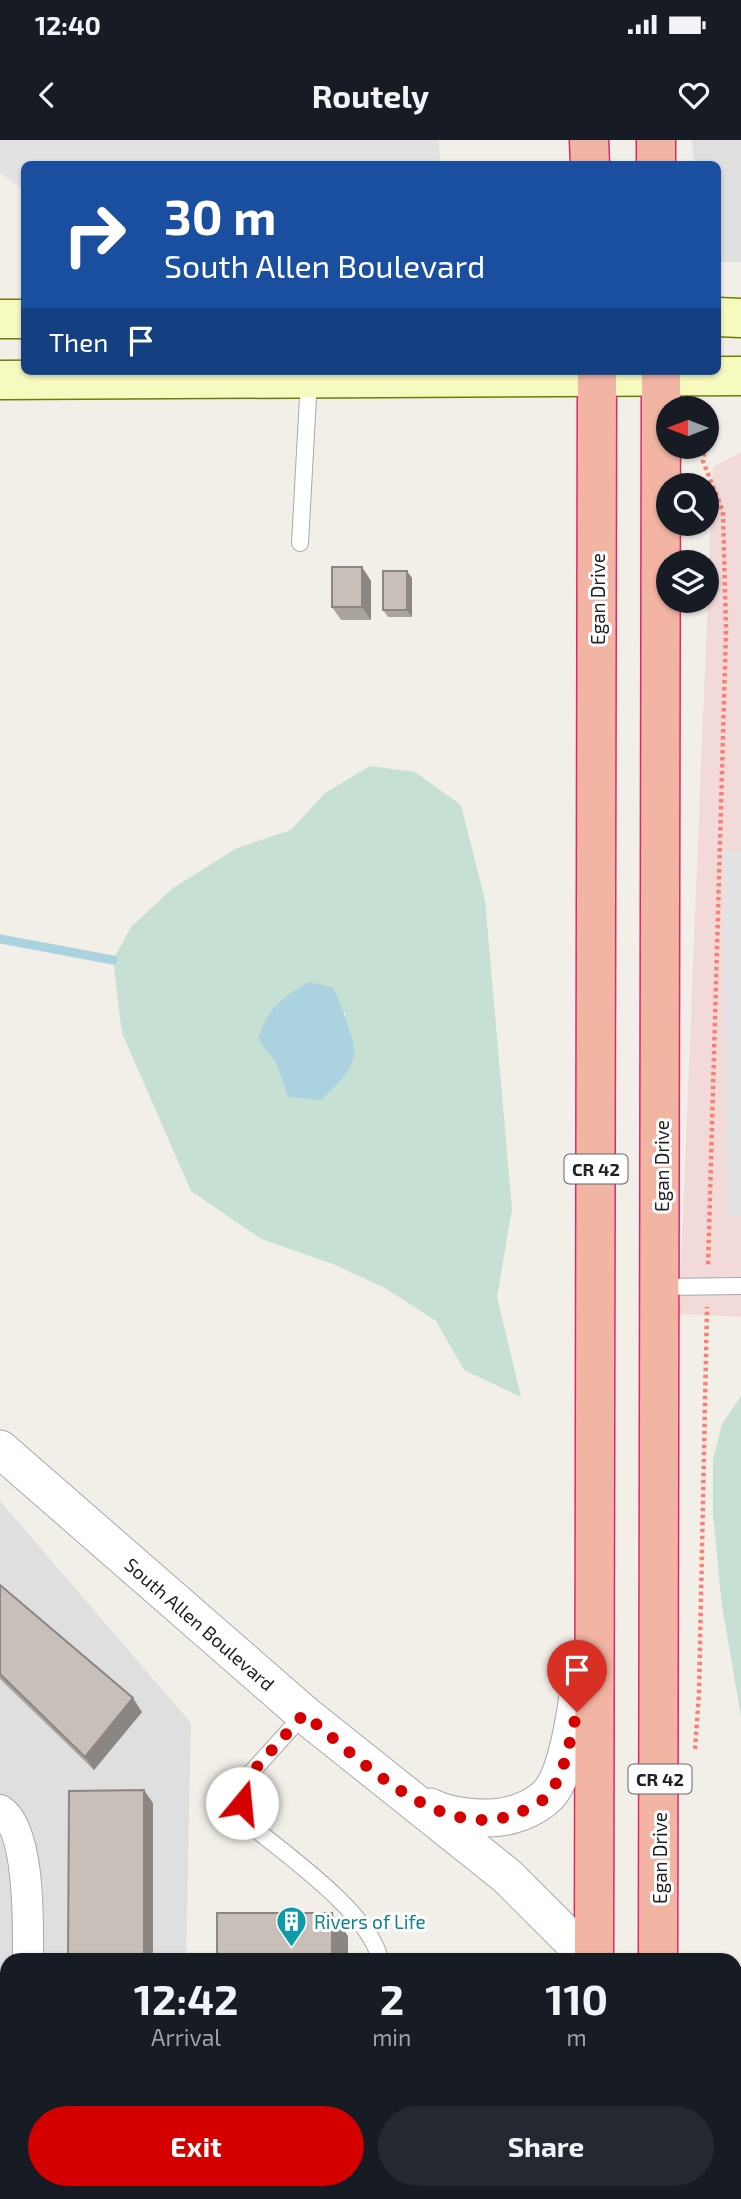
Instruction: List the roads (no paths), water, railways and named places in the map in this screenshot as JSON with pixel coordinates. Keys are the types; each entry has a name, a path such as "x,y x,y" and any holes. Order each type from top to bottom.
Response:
{"highway":[{"path":"589,140 590,161"},
{"path":"656,140 656,161"},
{"name":"Egan Drive","path":"594,1953 597,375"},
{"name":"Egan Drive","path":"658,1953 661,375"}],"main road":[{"path":"721,317 741,318"},
{"path":"0,319 21,319"},
{"path":"0,380 539,375"},
{"path":"701,375 741,376"}],"street":[{"name":"South Allen Boulevard","path":"0,1449 304,1714 507,1876 543,1909 574,1943 579,1953"},
{"name":"South Allen Boulevard","path":"404,1794 441,1812 471,1818 501,1818 528,1809 549,1794 565,1758 577,1712 594,1547"},
{"path":"0,1810 7,1815 22,1851 28,1953"}],"lane":[{"path":"300,543 309,379"},
{"path":"661,1287 741,1286"},
{"path":"304,1714 240,1786 244,1821 347,1906 378,1948 379,1953"}],"water":[{"path":"309,982 333,988 347,1022 354,1050 349,1069 321,1100 288,1097 276,1063 258,1039 266,1020 277,1005"}],"waterway":[{"path":"0,939 113,960"}],"place":[{"name":"Rivers of Life","path":"291,1948"}]}
